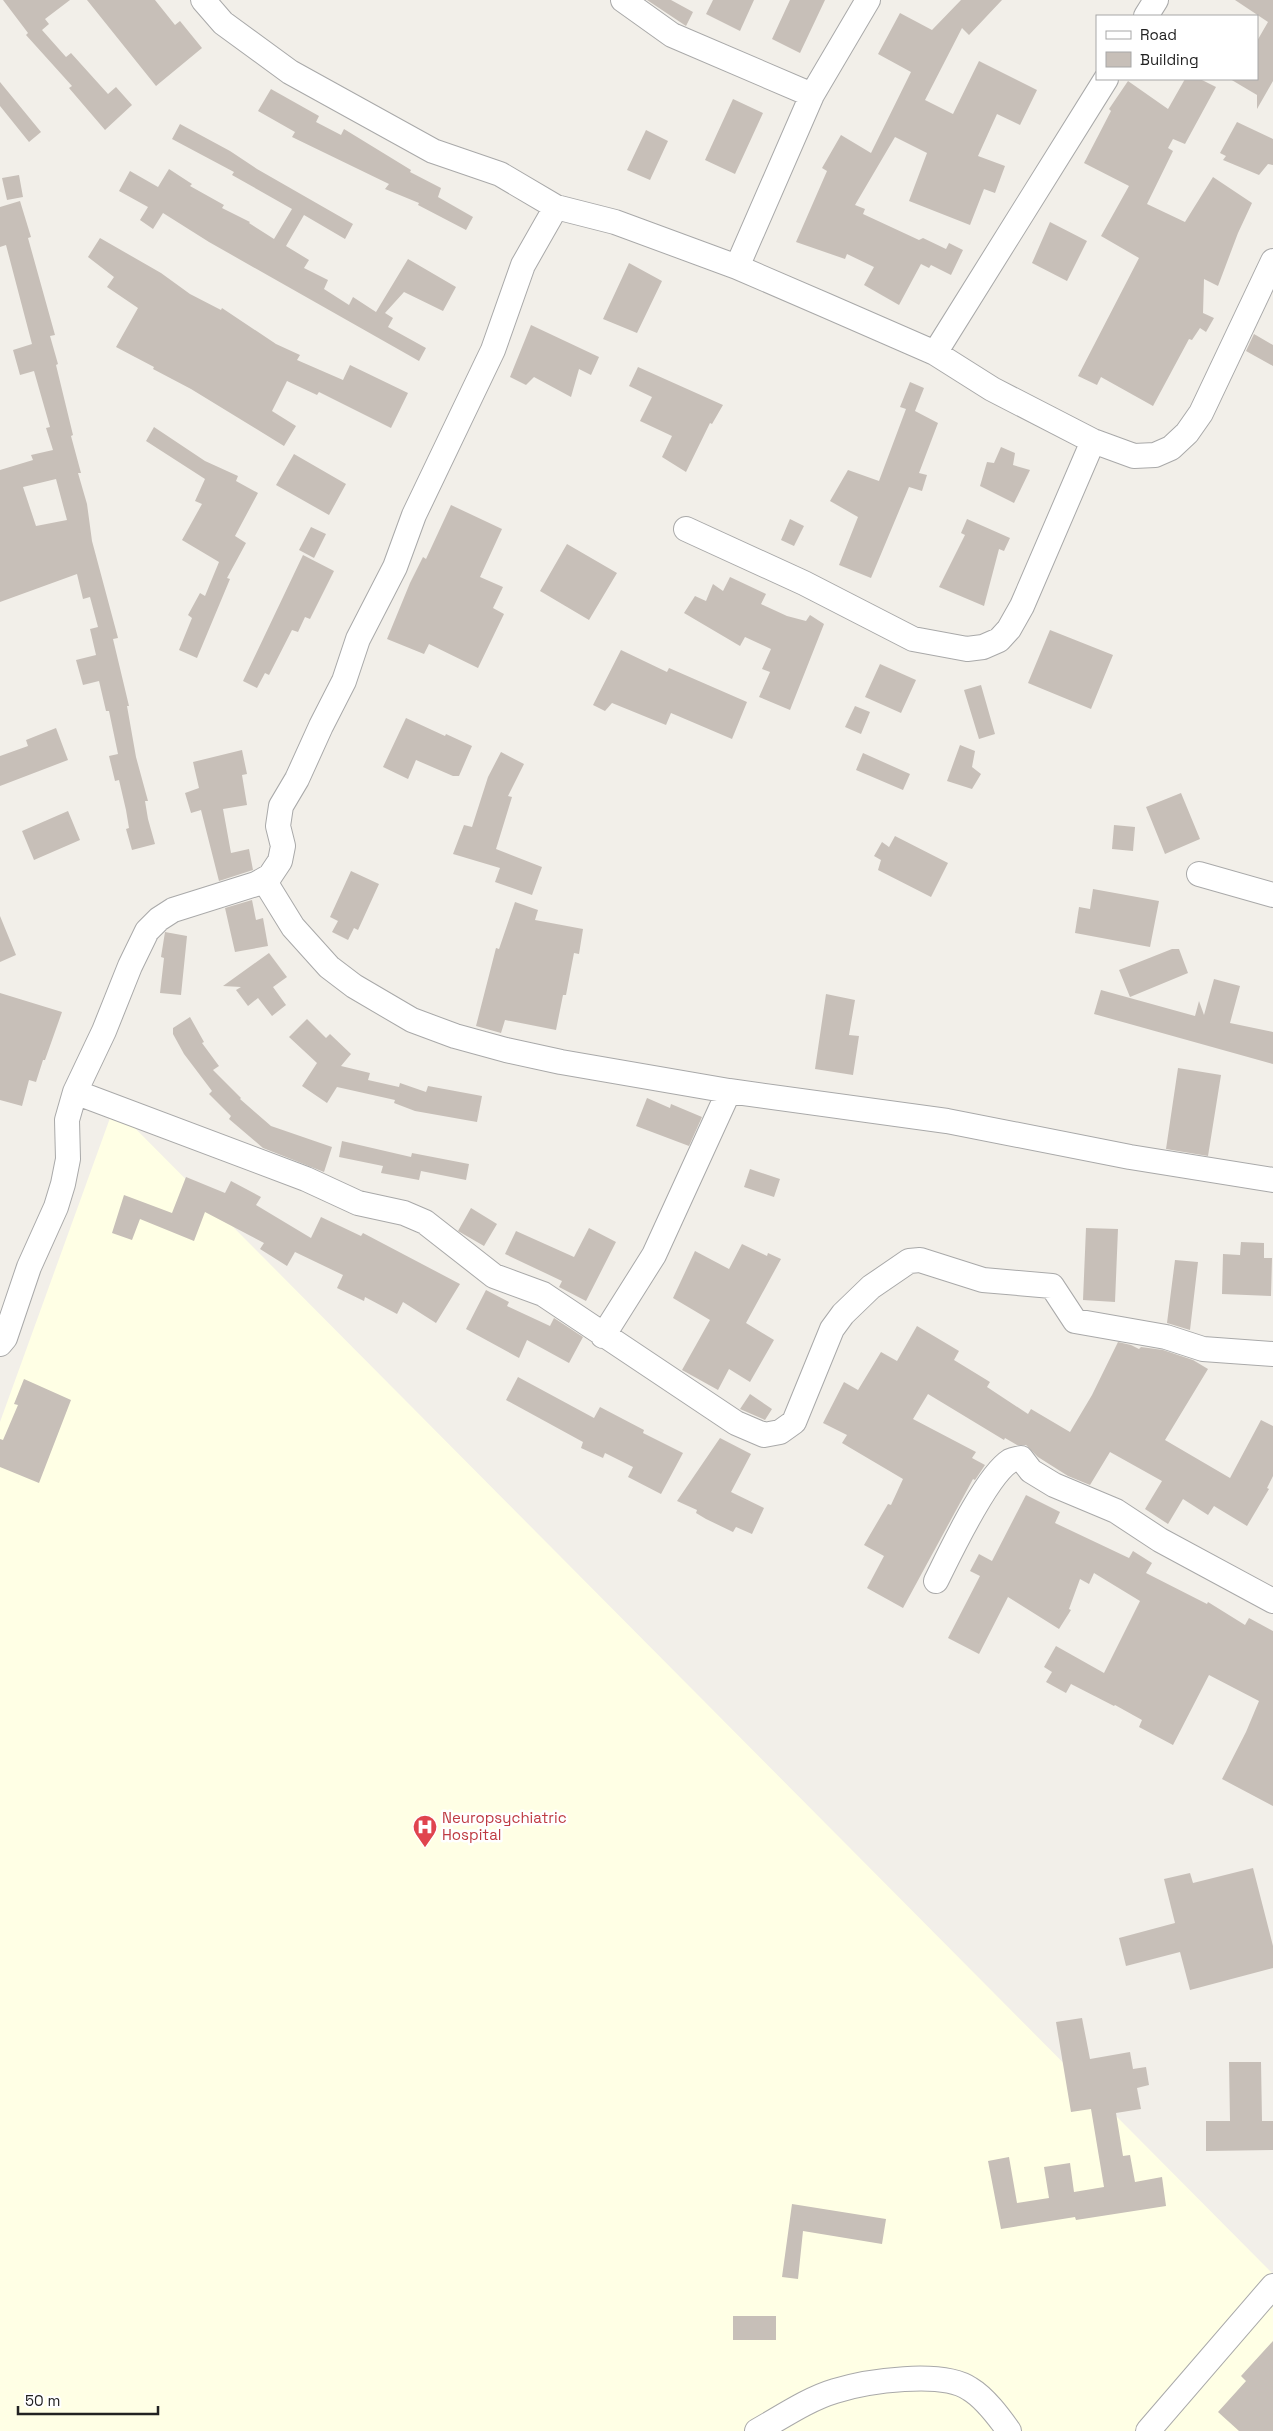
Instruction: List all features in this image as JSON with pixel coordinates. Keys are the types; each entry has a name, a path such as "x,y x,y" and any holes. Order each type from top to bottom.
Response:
{"street":[{"path":"203,0 223,23 290,72 433,151 500,174 556,207 615,222 737,267 935,354 992,389 1093,441 1134,456 1155,455 1171,448 1187,434 1201,413 1273,261"},
{"path":"623,0 672,34 812,95"},
{"path":"737,267 812,95 868,0"},
{"path":"1147,15 1156,0"},
{"path":"935,354 1105,80"},
{"path":"0,1344 5,1338 29,1267 56,1207 63,1184 68,1159 67,1120 75,1092 112,1013 130,966 147,930 153,923 173,910 264,880 276,868 283,854 278,826 280,806 297,779 320,726 344,681 358,639 395,567 414,516 493,350 512,301 523,265 556,207"},
{"path":"686,529 804,583 913,638 967,649 983,647 999,640 1009,629 1022,606 1093,441"},
{"path":"1199,874 1273,894"},
{"path":"264,880 293,927 329,967 354,986 412,1020 455,1036 506,1050 729,1091 947,1121 1130,1156 1273,1180"},
{"path":"603,1336 654,1255 729,1091"},
{"path":"75,1092 306,1179 358,1203 404,1213 425,1222 494,1276 543,1294 603,1336 736,1423 764,1435 780,1432 794,1422 832,1329 843,1314 871,1287 909,1261 920,1260 983,1280 1052,1286 1076,1321 1166,1337 1203,1349 1273,1354"},
{"path":"936,1581 968,1520 996,1475 1012,1460 1022,1458 1031,1471 1054,1485 1116,1511 1160,1540 1273,1602"},
{"path":"1148,2431 1270,2296"},
{"path":"757,2431 835,2391 907,2378 946,2380 970,2389 1001,2420 1009,2431"}],"shaded area":[{"name":"Neuropsychiatric Hospital","path":"114,1107 1273,2274 1273,2431 0,2431 0,1422"}],"building":[{"path":"3,0 70,0 45,19 49,24 42,30 66,57 71,53 108,94 116,87 132,105 105,130 69,88 72,86 26,35 28,33"},
{"path":"87,0 155,0 175,25 180,21 202,48 156,86"},
{"path":"647,0 671,0 693,12 686,26"},
{"path":"713,0 754,0 740,31 706,14"},
{"path":"790,0 825,0 800,53 772,39"},
{"path":"961,0 1002,0 969,35 962,28 925,100 953,114 979,61 1037,90 1020,125 997,114 978,156 1005,166 995,193 984,189 970,225 909,201 927,153 895,137 855,205 865,209 863,214 919,240 923,238 946,249 949,243 963,250 951,275 931,265 929,268 921,264 899,305 864,285 874,267 847,254 845,259 796,242 827,171 822,168 841,135 871,153 911,72 878,54 900,13 932,30"},
{"path":"1235,0 1273,0 1273,81 1257,109 1257,95 1232,80 1258,80 1258,39 1268,22"},
{"path":"1184,80 1202,80 1216,87 1185,144 1173,139 1168,148 1173,151 1147,204 1185,222 1213,177 1252,203 1238,233 1218,286 1204,279 1203,313 1214,318 1206,332 1200,328 1192,340 1189,339 1153,406 1101,377 1097,385 1078,376 1139,258 1101,236 1129,186 1084,163 1111,111 1109,109 1128,81 1168,109"},
{"path":"0,82 41,132 29,142 0,106"},
{"path":"271,89 319,116 316,122 341,135 344,129 411,170 410,172 441,188 438,197 473,217 466,230 418,205 419,203 385,189 389,184 292,137 295,132 258,111"},
{"path":"733,99 763,113 735,174 705,160"},
{"path":"1237,122 1273,139 1273,165 1268,164 1259,175 1223,160 1226,156 1220,153"},
{"path":"180,124 230,151 257,169 353,224 345,239 304,215 286,246 309,260 304,268 328,280 324,289 349,305 353,297 376,312 408,259 456,287 443,311 404,292 385,313 393,318 388,327 426,348 419,361 209,242 163,213 153,229 140,220 148,207 119,191 130,171 158,187 169,169 192,184 190,186 224,205 222,208 250,222 274,239 292,209 232,175 234,172 172,139"},
{"path":"646,130 668,141 650,180 627,170"},
{"path":"19,175 23,197 7,200 2,178"},
{"path":"20,201 31,237 28,238 55,335 50,336 58,364 56,365 81,473 78,473 87,504 92,541 118,638 113,639 129,706 127,706 136,757 148,801 145,801 155,844 132,850 126,829 129,828 119,780 115,781 109,756 118,754 109,711 106,711 99,681 83,685 76,660 96,655 90,629 98,627 90,597 83,599 77,574 0,602 0,470 33,460 31,455 53,450 46,428 50,427 34,371 20,375 13,350 32,344 6,245 0,247 0,207","holes":["56,479 67,520 36,526 23,487"]},
{"path":"1050,222 1087,241 1067,281 1032,263"},
{"path":"100,238 161,273 190,294 221,310 222,308 276,344 300,355 297,360 343,380 350,365 408,393 391,428 319,392 317,395 287,381 272,411 296,426 284,446 191,389 153,369 154,367 116,347 138,308 107,287 114,277 88,257"},
{"path":"629,263 662,281 637,333 603,319"},
{"path":"531,325 599,357 591,375 579,369 571,397 534,377 526,385 510,377"},
{"path":"1254,334 1273,345 1273,366 1246,351"},
{"path":"638,367 723,405 712,424 710,423 686,472 662,457 672,436 640,421 652,397 629,386"},
{"path":"910,382 924,388 915,411 938,423 919,473 927,475 922,491 909,487 871,578 839,565 858,517 830,501 848,470 879,481 906,409 900,407"},
{"path":"154,427 205,461 238,476 236,481 258,493 235,536 246,543 227,578 230,579 197,658 179,650 192,618 188,615 200,593 205,596 219,562 182,540 202,504 195,501 205,479 146,441"},
{"path":"1001,447 1015,453 1013,465 1030,470 1014,503 980,486 987,462 994,463"},
{"path":"294,454 346,484 329,515 276,485"},
{"path":"451,505 502,529 480,577 503,587 493,608 504,614 478,668 429,644 424,654 387,639 410,583 423,557 426,559"},
{"path":"790,519 804,526 794,546 781,540"},
{"path":"967,519 1010,538 1004,551 999,549 984,606 939,587 965,535 961,533"},
{"path":"311,527 326,534 314,558 299,550"},
{"path":"567,544 617,573 589,620 540,591"},
{"path":"303,555 334,571 310,619 305,617 298,632 292,630 269,675 265,673 257,688 243,681"},
{"path":"730,577 766,594 761,604 787,616 806,621 810,615 824,624 790,710 759,697 770,672 762,669 771,649 745,637 740,646 684,613 695,596 706,601 713,584 723,591"},
{"path":"1050,630 1113,655 1091,709 1028,683"},
{"path":"621,650 667,672 669,668 747,702 732,739 671,713 666,725 612,703 605,711 593,705"},
{"path":"880,664 916,680 901,713 865,697"},
{"path":"981,685 995,734 979,739 964,690"},
{"path":"855,706 870,712 861,734 845,727"},
{"path":"406,718 472,746 459,776 453,776 416,760 408,779 383,767"},
{"path":"56,728 68,760 0,786 0,756 28,746 26,740"},
{"path":"960,745 975,751 972,767 981,774 972,789 947,781"},
{"path":"242,750 247,774 242,775 247,805 223,809 231,853 249,849 253,870 219,881 201,810 191,813 185,793 199,788 193,762"},
{"path":"501,752 524,764 508,796 512,797 496,849 542,867 532,895 495,882 500,868 453,854 464,825 472,827 488,777"},
{"path":"863,753 910,774 903,790 856,770"},
{"path":"1181,793 1200,839 1165,854 1146,807"},
{"path":"68,811 80,840 34,860 22,831"},
{"path":"1114,825 1135,827 1133,851 1112,849"},
{"path":"895,836 948,863 931,897 878,870 881,860 874,856 882,842 889,847"},
{"path":"351,871 379,884 358,930 354,928 348,940 332,932 338,921 330,917"},
{"path":"1093,889 1159,901 1150,947 1075,933 1079,907 1090,909"},
{"path":"252,900 256,920 263,918 268,946 235,952 225,908"},
{"path":"515,902 538,910 535,920 583,929 579,954 574,953 566,995 563,995 556,1030 505,1020 501,1033 476,1026 496,948 499,949"},
{"path":"0,916 16,955 0,962"},
{"path":"165,932 187,936 181,995 160,993 164,958 161,957"},
{"path":"1172,949 1179,949 1188,973 1130,997 1119,970"},
{"path":"269,953 287,977 273,987 286,1005 272,1016 258,998 248,1006 236,990 241,987 223,986"},
{"path":"1214,979 1240,986 1230,1023 1273,1032 1273,1064 1094,1014 1101,990 1195,1016 1199,1001 1204,1015"},
{"path":"0,993 62,1012 36,1082 29,1080 22,1106 0,1100"},
{"path":"826,994 855,1000 849,1035 859,1036 853,1075 815,1069"},
{"path":"190,1017 204,1042 202,1043 219,1066 213,1070 240,1099 271,1126 332,1147 324,1172 263,1148 229,1119 231,1116 209,1094 212,1091 184,1054 173,1034 173,1028"},
{"path":"307,1019 326,1038 330,1034 351,1054 341,1066 370,1073 368,1080 399,1087 400,1083 426,1092 428,1086 482,1096 477,1122 415,1111 394,1103 395,1100 337,1087 327,1103 302,1086 317,1063 289,1037"},
{"path":"1178,1068 1221,1075 1208,1156 1166,1149"},
{"path":"647,1098 670,1108 671,1104 702,1117 689,1146 636,1126"},
{"path":"342,1141 411,1157 412,1153 469,1164 466,1180 421,1171 419,1180 381,1173 383,1166 339,1157"},
{"path":"750,1169 780,1179 774,1197 744,1187"},
{"path":"186,1177 225,1193 231,1181 261,1197 256,1205 311,1238 321,1217 361,1236 363,1233 460,1284 436,1323 403,1302 397,1314 365,1297 364,1301 337,1288 343,1275 295,1252 287,1266 260,1249 264,1243 205,1212 194,1241 140,1219 132,1240 112,1233 124,1195 172,1213"},
{"path":"471,1208 497,1224 484,1246 458,1231"},
{"path":"589,1228 616,1242 586,1301 559,1287 562,1281 505,1254 516,1231 574,1257"},
{"path":"1086,1228 1118,1229 1115,1302 1083,1300"},
{"path":"1241,1242 1264,1243 1264,1258 1272,1258 1271,1296 1222,1294 1223,1254 1240,1255"},
{"path":"742,1244 767,1256 768,1253 781,1259 746,1323 774,1340 750,1382 729,1369 718,1390 682,1370 710,1320 673,1298 695,1251 729,1269"},
{"path":"1175,1260 1198,1262 1190,1330 1167,1323"},
{"path":"486,1290 509,1302 507,1306 550,1326 554,1318 583,1337 569,1363 527,1340 519,1358 466,1329"},
{"path":"917,1326 959,1351 954,1360 990,1382 987,1387 1028,1414 1031,1409 1070,1432 1092,1395 1118,1342 1139,1349 1141,1347 1163,1350 1193,1360 1208,1369 1165,1440 1230,1478 1261,1420 1273,1426 1273,1476 1267,1488 1269,1489 1247,1526 1214,1506 1208,1515 1183,1499 1168,1524 1145,1509 1162,1481 1110,1452 1090,1485 1068,1476 1038,1457 1026,1445 1017,1445 1005,1438 1004,1440 928,1394 913,1419 976,1452 972,1458 985,1465 975,1480 973,1479 903,1608 867,1588 884,1556 864,1545 888,1504 891,1505 903,1479 842,1443 847,1435 823,1423 844,1382 858,1390 881,1352 897,1361"},
{"path":"518,1377 594,1418 600,1407 644,1430 643,1433 683,1453 661,1494 628,1477 633,1467 605,1453 603,1458 581,1448 583,1442 506,1400"},
{"path":"24,1379 71,1400 39,1483 0,1467 0,1439 3,1440 18,1405 14,1404"},
{"path":"750,1394 772,1409 765,1420 740,1409"},
{"path":"720,1438 751,1454 731,1492 764,1508 752,1534 736,1527 733,1532 696,1513 697,1510 677,1501"},
{"path":"1026,1495 1060,1512 1055,1523 1129,1558 1133,1551 1152,1563 1146,1573 1207,1604 1208,1602 1245,1625 1249,1618 1273,1631 1273,1806 1222,1779 1246,1732 1259,1701 1209,1675 1173,1745 1139,1727 1142,1720 1115,1705 1071,1684 1066,1693 1046,1682 1052,1672 1044,1667 1056,1646 1104,1673 1140,1601 1094,1573 1089,1584 1080,1579 1069,1609 1071,1610 1059,1629 1008,1597 979,1654 948,1638 980,1576 970,1571 979,1554 992,1561"},
{"path":"1253,1868 1273,1946 1273,1968 1190,1990 1180,1952 1126,1966 1119,1938 1175,1923 1164,1879 1190,1873 1193,1883"},
{"path":"1082,2018 1090,2059 1130,2052 1133,2069 1146,2067 1149,2085 1137,2088 1141,2109 1116,2113 1123,2156 1130,2155 1135,2182 1162,2177 1166,2206 1076,2220 1075,2217 1001,2229 988,2161 1009,2157 1017,2203 1049,2198 1044,2167 1070,2163 1074,2192 1104,2187 1091,2109 1071,2112 1056,2022"},
{"path":"1229,2062 1261,2062 1262,2121 1273,2121 1273,2150 1206,2151 1206,2121 1230,2121"},
{"path":"792,2204 886,2219 882,2244 803,2231 798,2279 782,2277"},
{"path":"733,2316 776,2316 776,2340 733,2340"},
{"path":"1273,2341 1273,2431 1239,2431 1218,2412 1246,2381 1241,2376"}],"place":[{"name":"Neuropsychiatric Hospital","path":"425,1848"}]}
